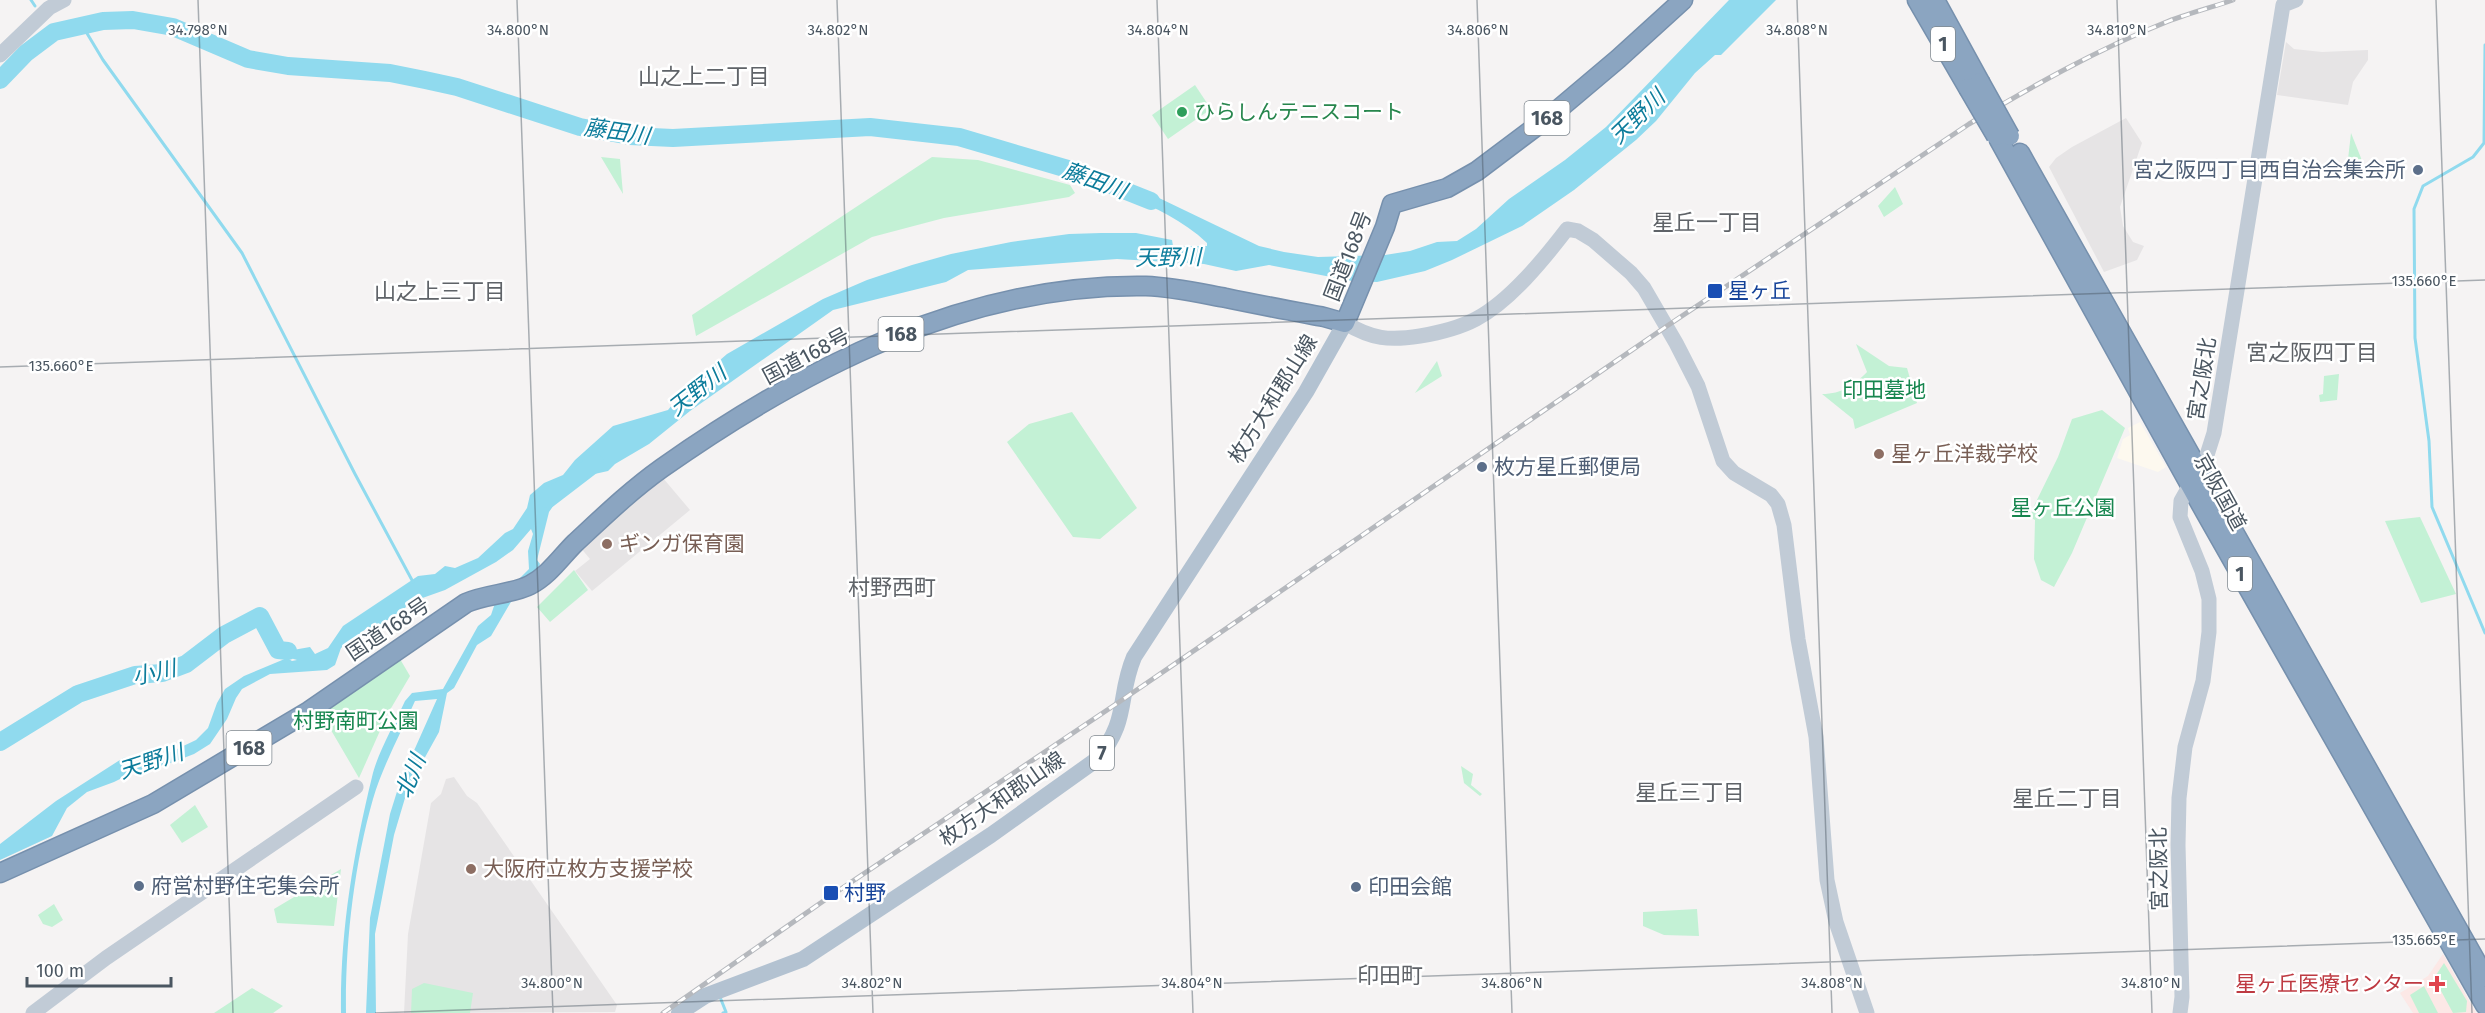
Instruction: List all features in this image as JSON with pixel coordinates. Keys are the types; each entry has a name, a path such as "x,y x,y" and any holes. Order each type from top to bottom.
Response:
{"highway":[{"name":"国道168号","path":"0,873 153,804 309,711 466,603 482,596 528,587 547,575 567,551 617,504 660,470 718,431 825,368 937,319 985,306 1057,292 1093,287 1146,286 1171,288 1324,316 1346,323 1392,204 1447,188 1477,171 1554,113 1683,0"},
{"name":"京阪国道","path":"1917,0 1974,85 2108,307 2194,478 2485,1005"},
{"name":"京阪国道","path":"1935,0 1974,85"},
{"name":"京阪国道","path":"2194,478 2364,760 2485,977"}],"main road":[{"name":"枚方大和郡山線","path":"679,1013 705,996 803,959 991,835 1096,760 1110,744 1121,718 1129,669 1134,657 1306,392 1346,323"}],"street":[{"path":"0,55 49,9 64,0"},
{"name":"宮之阪北","path":"2180,1013 2182,997 2179,798 2185,747 2203,681 2209,632 2209,598 2205,580 2180,517 2181,501 2207,455 2214,433 2283,5 2296,0"},
{"path":"1346,323 1366,335 1396,340 1438,333 1477,318 1510,293 1543,259 1567,229 1578,231 1593,240 1631,273 1644,288 1698,386 1723,461 1734,473 1771,495 1778,504 1784,525 1798,639 1816,737 1827,880 1836,922 1867,1013"},
{"path":"33,1013 106,958 356,788"}],"shaded area":[{"path":"2286,42 2294,49 2322,52 2368,50 2368,60 2353,82 2348,105 2277,95"},
{"path":"2126,118 2142,143 2120,207 2123,226 2133,242 2144,246 2137,260 2104,272 2049,167 2056,158 2072,147"},
{"path":"2140,422 2166,467 2158,472 2117,458 2123,439 2130,435 2128,428"},
{"path":"663,478 690,510 592,591 575,571 590,559 580,547"},
{"name":"大阪府立枚方支援学校","path":"454,777 467,796 477,803 617,1005 615,1012 404,1013 408,934 431,803 441,794 446,779"},
{"name":"星ヶ丘医療センター","path":"2443,954 2476,1013 2413,1013 2400,993 2428,976"}],"green space":[{"name":"ひらしんテニスコート","path":"1195,85 1211,109 1168,139 1152,115"},
{"path":"2351,133 2365,175 2346,177"},
{"path":"601,157 620,159 623,194"},
{"path":"932,157 978,160 1070,185 1075,193 1069,197 944,218 872,237 696,336 692,315"},
{"path":"1895,187 1903,204 1884,217 1878,206"},
{"name":"印田墓地","path":"1856,344 1889,366 1907,368 1917,403 1855,429 1853,419 1822,394 1847,388 1867,372"},
{"path":"1437,361 1442,376 1415,393"},
{"path":"2339,374 2337,400 2320,402 2319,395 2323,394 2324,376"},
{"name":"星ヶ丘公園","path":"2102,410 2125,428 2072,553 2054,587 2041,580 2034,559 2035,520 2030,517 2058,457 2072,419"},
{"path":"1072,412 1137,508 1100,539 1073,537 1007,442 1029,424"},
{"path":"2420,517 2456,594 2421,603 2385,521"},
{"path":"574,570 588,590 550,622 537,607"},
{"name":"村野南町公園","path":"400,659 410,676 387,715 359,778 321,713"},
{"path":"1461,766 1473,774 1471,785 1482,794 1480,796 1464,783"},
{"path":"195,805 208,827 182,843 170,825"},
{"path":"341,869 334,926 277,923 274,909"},
{"path":"54,904 63,920 52,927 43,924 38,915"},
{"path":"1697,909 1699,936 1664,935 1643,926 1643,912"},
{"path":"2444,963 2467,1001 2466,1012 2453,1013 2434,978"},
{"path":"424,983 473,993 470,1013 411,1013 412,989"},
{"path":"2424,986 2438,1013 2419,1013 2410,995"},
{"path":"252,988 283,1006 273,1013 214,1013"}],"water":[{"name":"北川","path":"1729,0 1776,0 1721,55 1715,55 1695,73 1656,121 1636,140 1574,190 1522,226 1452,260 1425,271 1377,282 1352,281 1269,265 1236,271 1204,264 1117,259 968,270 946,282 833,310 690,411 649,444 615,464 608,471 572,479 549,512 537,560 540,564 536,572 515,595 491,636 477,645 454,688 447,693 439,732 408,788 394,835 375,934 376,1013 366,1013 370,918 390,814 400,782 437,699 415,701 387,761 373,799 356,878 349,932 346,1013 341,1013 345,923 359,835 374,768 405,701 412,693 443,689 478,626 491,615 495,603 529,569 528,551 533,534 531,529 513,550 496,562 445,590 414,601 406,606 404,611 373,628 367,628 341,648 335,665 327,670 270,674 242,689 227,719 210,744 194,754 168,764 134,772 87,792 67,808 52,836 0,860 0,844 56,801 123,758 146,755 160,757 196,740 208,728 225,689 244,676 287,658 292,661 297,660 277,654 270,640 274,637 280,647 293,650 310,647 315,654 328,648 343,626 418,576 435,574 445,566 455,568 478,558 505,533 513,529 527,508 530,495 544,483 563,475 575,460 613,426 668,410 682,393 727,354 823,299 867,280 912,265 951,254 1011,242 1069,234 1136,233 1172,240 1173,246 1207,246 1207,243 1198,235 1178,221 1126,195 1132,185 1259,246 1284,252 1318,257 1385,255 1410,251 1437,242 1457,241 1476,229 1509,199 1565,160 1606,127"}],"waterway":[{"path":"31,0 35,6"},
{"name":"藤田川","path":"0,80 26,53 54,32 103,21 133,20 173,27 248,59 288,66 390,73 425,80 457,87 580,127 630,136 673,138 870,127 959,137 1078,172 1151,201"},
{"path":"82,25 103,60 242,253 413,582"},
{"path":"2485,45 2484,143 2473,157 2423,186 2414,209 2415,338 2429,441 2432,507 2485,633"},
{"name":"天野川","path":"548,499 595,463"},
{"name":"小川","path":"0,742 78,694 135,675 162,673 186,664 224,635 260,616 278,650 288,651"},
{"path":"720,997 726,1012 723,1013"}],"railway":[{"path":"663,1013 832,895 1125,698 1667,326 1969,124 2040,83 2114,45 2172,20 2233,0"}],"place":[{"name":"ひらしんテニスコート","path":"1182,112"},
{"name":"宮之阪四丁目西自治会集会所","path":"2418,170"},
{"name":"星ヶ丘","path":"1715,291"},
{"name":"星ヶ丘洋裁学校","path":"1879,454"},
{"name":"枚方星丘郵便局","path":"1482,467"},
{"name":"ギンガ保育園","path":"607,544"},
{"name":"大阪府立枚方支援学校","path":"471,869"},
{"name":"府営村野住宅集会所","path":"139,886"},
{"name":"印田会館","path":"1356,887"},
{"name":"村野","path":"831,893"},
{"name":"星ヶ丘医療センター","path":"2437,984"}],"district":[{"name":"山之上二丁目","path":"704,76"},
{"name":"星丘一丁目","path":"1707,222"},
{"name":"山之上三丁目","path":"440,291"},
{"name":"宮之阪四丁目","path":"2312,352"},
{"name":"村野西町","path":"892,587"},
{"name":"星丘三丁目","path":"1690,792"},
{"name":"星丘二丁目","path":"2067,798"},
{"name":"印田町","path":"1390,975"}]}
